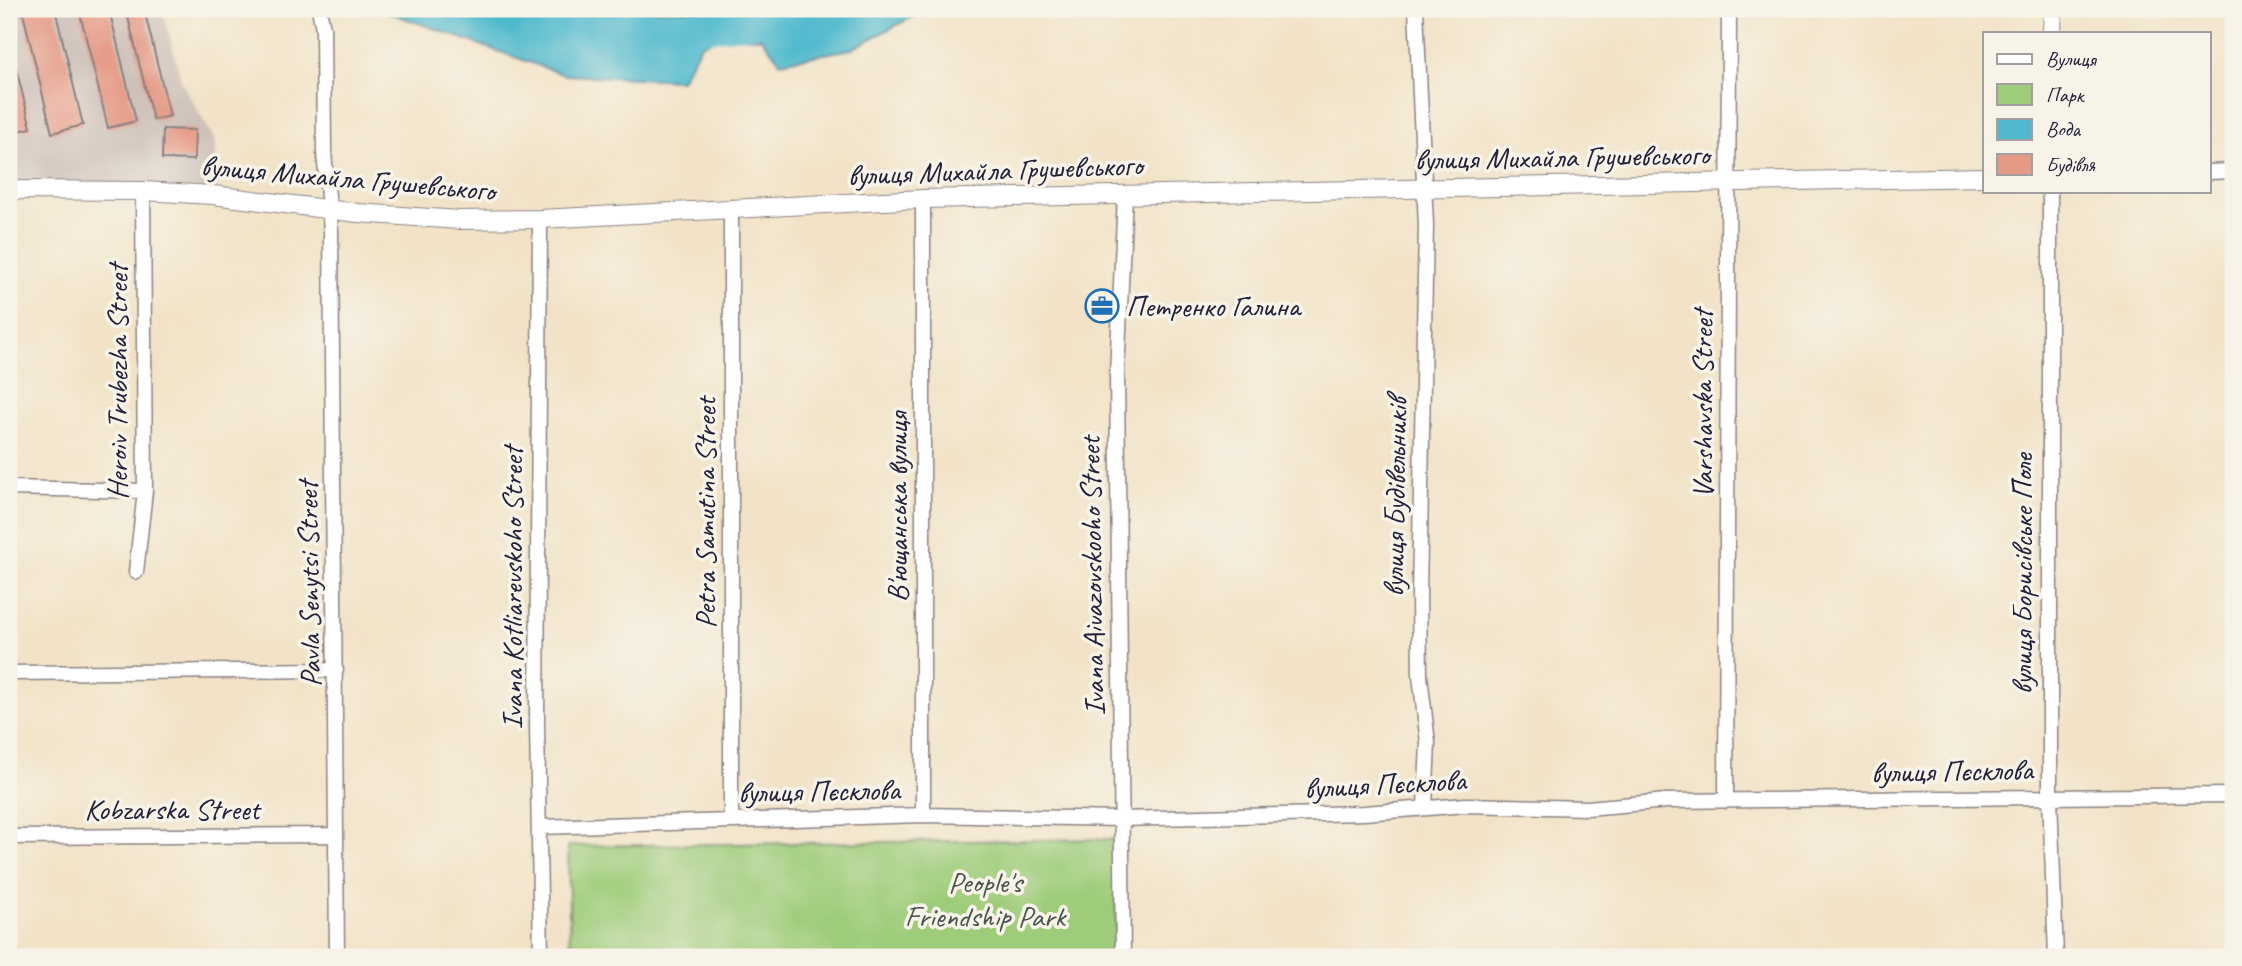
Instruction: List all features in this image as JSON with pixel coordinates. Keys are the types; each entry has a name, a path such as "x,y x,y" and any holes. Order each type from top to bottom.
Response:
{"street":[{"name":"Pavla Senytsi Street","path":"319,9 323,28 328,210 336,670 337,957"},
{"name":"вулиця Будівельників","path":"1416,9 1425,187 1426,288 1419,595 1420,676 1428,743 1425,807"},
{"name":"Varshavska Street","path":"1726,801 1730,14 1734,9"},
{"path":"2052,32 2053,9"},
{"path":"2210,172 2233,171"},
{"name":"вулиця Михайла Грушевського","path":"9,190 143,191 213,195 328,210 459,220 540,219 923,199 1983,177"},
{"name":"Heroiv Trubezha Street","path":"136,572 145,491 143,191"},
{"name":"вулиця Борисівське Поле","path":"2050,192 2050,796 2056,957"},
{"name":"Ivana Aivazovskooho Street","path":"1123,957 1117,375 1125,194"},
{"name":"В'ющанська вулиця","path":"923,199 923,815"},
{"name":"Petra Samutina Street","path":"731,207 731,819"},
{"name":"Ivana Kotliarevskoho Street","path":"540,219 541,957"},
{"path":"9,488 145,491"},
{"path":"9,673 336,670"},
{"name":"вулиця Пєсклова","path":"540,827 923,815 1120,819 1364,813 1425,807 1504,805 1587,808 1643,802 2233,795"},
{"name":"Kobzarska Street","path":"9,837 336,835"}],"shaded area":[{"path":"9,9 162,9 182,83 214,139 218,189 9,185"}],"green space":[{"name":"People's Friendship Park","path":"1116,839 1116,957 570,957 568,846"}],"water":[{"path":"379,9 713,10 716,38 701,45 681,80 565,75"},
{"path":"757,9 927,9 852,49 780,62 762,38 740,37 737,15"}],"building":[{"path":"22,9 55,9 83,125 52,133"},
{"path":"79,9 109,9 136,121 108,128"},
{"path":"126,9 144,9 170,116 153,120"},
{"path":"9,40 31,128 9,133"},
{"path":"163,129 195,130 194,160 162,159"}],"waterway":[{"path":"674,30 852,12 858,9"}],"place":[{"name":"Петренко Галина","path":"1102,306"}]}
